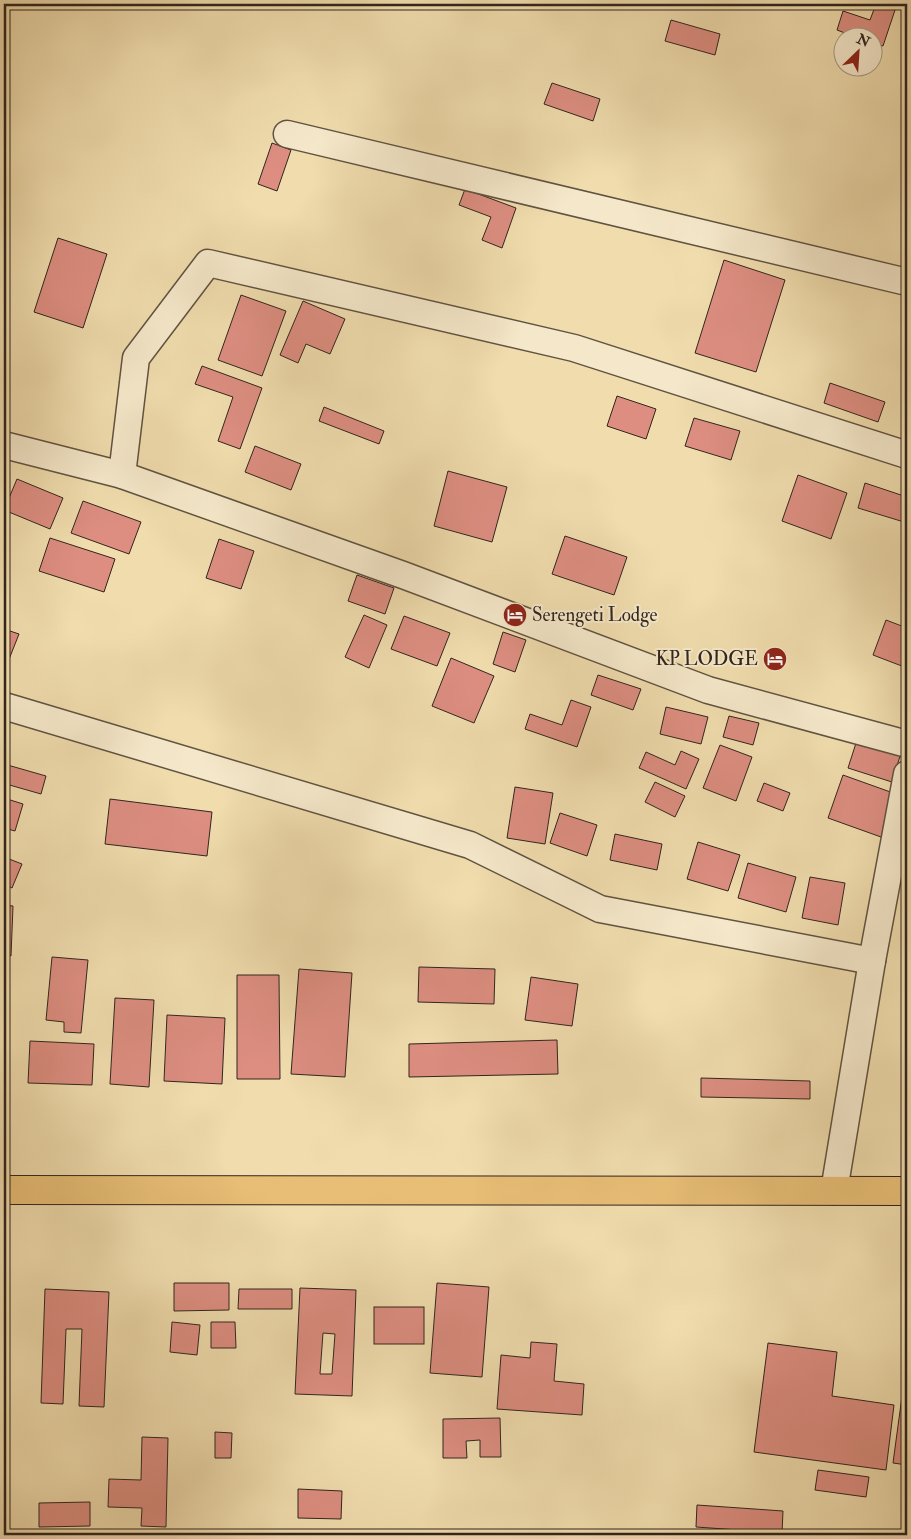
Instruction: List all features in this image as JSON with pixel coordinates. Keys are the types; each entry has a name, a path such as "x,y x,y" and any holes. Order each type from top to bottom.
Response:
{"highway":[{"path":"4,1190 907,1191"}],"street":[{"path":"286,134 907,282"},
{"path":"122,475 136,358 208,263 574,348 907,455"},
{"path":"4,445 122,475 402,576 708,690 907,744"},
{"path":"4,706 470,845 600,909 872,961"},
{"path":"834,1191 872,961 907,774"}],"building":[{"path":"876,4 897,4 884,43 884,28 838,28 843,11 870,20"},
{"path":"671,20 720,34 715,55 665,41"},
{"path":"552,83 600,99 593,121 544,104"},
{"path":"272,143 291,150 277,191 258,184"},
{"path":"465,189 516,208 502,248 482,240 491,217 459,205"},
{"path":"58,238 107,254 83,328 34,312"},
{"path":"724,260 785,280 756,372 695,353"},
{"path":"241,295 286,311 262,376 218,360"},
{"path":"303,301 345,319 330,354 306,344 298,363 280,355"},
{"path":"202,366 262,388 240,449 218,441 233,397 195,384"},
{"path":"830,383 885,402 878,422 824,403"},
{"path":"617,396 656,409 646,439 607,426"},
{"path":"324,407 384,431 379,444 319,421"},
{"path":"694,418 740,431 731,460 685,446"},
{"path":"255,446 301,464 291,490 245,472"},
{"path":"448,471 507,487 492,542 434,526"},
{"path":"798,475 847,493 831,539 782,521"},
{"path":"17,479 63,498 50,529 4,510"},
{"path":"865,483 907,497 907,512 904,522 858,508"},
{"path":"83,501 141,522 129,554 71,533"},
{"path":"565,536 627,557 614,595 552,574"},
{"path":"50,538 115,559 104,592 39,571"},
{"path":"219,539 254,551 241,589 206,578"},
{"path":"357,575 394,588 385,614 348,601"},
{"path":"364,615 387,625 369,668 345,657"},
{"path":"404,616 450,633 437,666 391,649"},
{"path":"886,620 907,628 907,668 873,655"},
{"path":"4,629 19,634 4,672"},
{"path":"503,632 526,640 515,672 493,664"},
{"path":"451,658 494,676 474,723 432,706"},
{"path":"598,675 641,689 633,710 591,695"},
{"path":"571,700 591,707 577,747 525,729 530,714 562,725"},
{"path":"666,707 708,717 701,744 660,734"},
{"path":"729,716 759,723 753,745 723,737"},
{"path":"857,740 901,753 892,782 848,768"},
{"path":"720,745 752,757 736,801 703,788"},
{"path":"681,751 699,759 686,789 639,768 646,752 675,765"},
{"path":"4,764 46,776 41,794 6,784 4,790"},
{"path":"843,775 896,794 881,837 828,818"},
{"path":"655,782 685,796 675,817 645,802"},
{"path":"764,783 790,793 783,811 757,801"},
{"path":"515,787 553,793 545,844 507,838"},
{"path":"4,798 23,804 15,831 4,828"},
{"path":"110,799 212,812 207,856 105,844"},
{"path":"560,813 597,825 587,856 550,843"},
{"path":"615,834 662,844 657,870 610,860"},
{"path":"698,842 740,855 728,891 687,879"},
{"path":"4,857 22,864 12,888 4,884"},
{"path":"748,863 796,877 786,912 738,898"},
{"path":"810,877 845,883 838,925 802,918"},
{"path":"4,905 13,906 11,956 4,955"},
{"path":"52,957 88,960 81,1033 64,1032 64,1022 46,1020"},
{"path":"419,967 495,969 494,1004 418,1002"},
{"path":"299,969 352,973 345,1077 291,1074"},
{"path":"237,975 279,975 280,1079 237,1079"},
{"path":"531,977 578,984 572,1026 525,1020"},
{"path":"115,998 154,1000 149,1087 110,1084"},
{"path":"167,1015 225,1018 222,1084 164,1081"},
{"path":"4,1021 8,1021 6,1087 4,1087"},
{"path":"557,1040 558,1074 409,1077 409,1044"},
{"path":"30,1041 94,1044 92,1085 28,1083"},
{"path":"701,1078 810,1081 810,1099 701,1097"},
{"path":"174,1283 229,1283 229,1310 174,1311"},
{"path":"437,1283 489,1287 482,1377 430,1373"},
{"path":"300,1288 356,1290 352,1396 295,1394","holes":["323,1333 335,1334 332,1374 320,1374"]},
{"path":"45,1289 109,1292 104,1407 79,1406 82,1329 66,1329 63,1404 41,1403"},
{"path":"239,1289 292,1289 292,1309 238,1309"},
{"path":"374,1307 424,1307 424,1344 374,1344"},
{"path":"172,1322 200,1325 197,1355 170,1352"},
{"path":"211,1322 235,1322 236,1348 211,1348"},
{"path":"531,1342 557,1344 554,1381 584,1384 582,1415 497,1409 501,1355 530,1358"},
{"path":"768,1343 837,1352 832,1396 894,1405 886,1470 754,1452"},
{"path":"905,1374 907,1374 907,1465 893,1463"},
{"path":"500,1418 501,1457 480,1457 480,1440 466,1441 467,1458 443,1458 443,1419"},
{"path":"215,1432 232,1433 231,1458 215,1458"},
{"path":"142,1437 168,1438 166,1527 141,1526 142,1508 108,1507 109,1479 141,1480"},
{"path":"818,1470 869,1477 866,1497 815,1490"},
{"path":"298,1489 342,1491 341,1519 298,1518"},
{"path":"90,1502 90,1526 39,1527 39,1503"},
{"path":"697,1505 783,1511 782,1533 696,1527"}],"place":[{"name":"Serengeti Lodge","path":"515,615"},
{"name":"KP LODGE","path":"775,659"}]}
